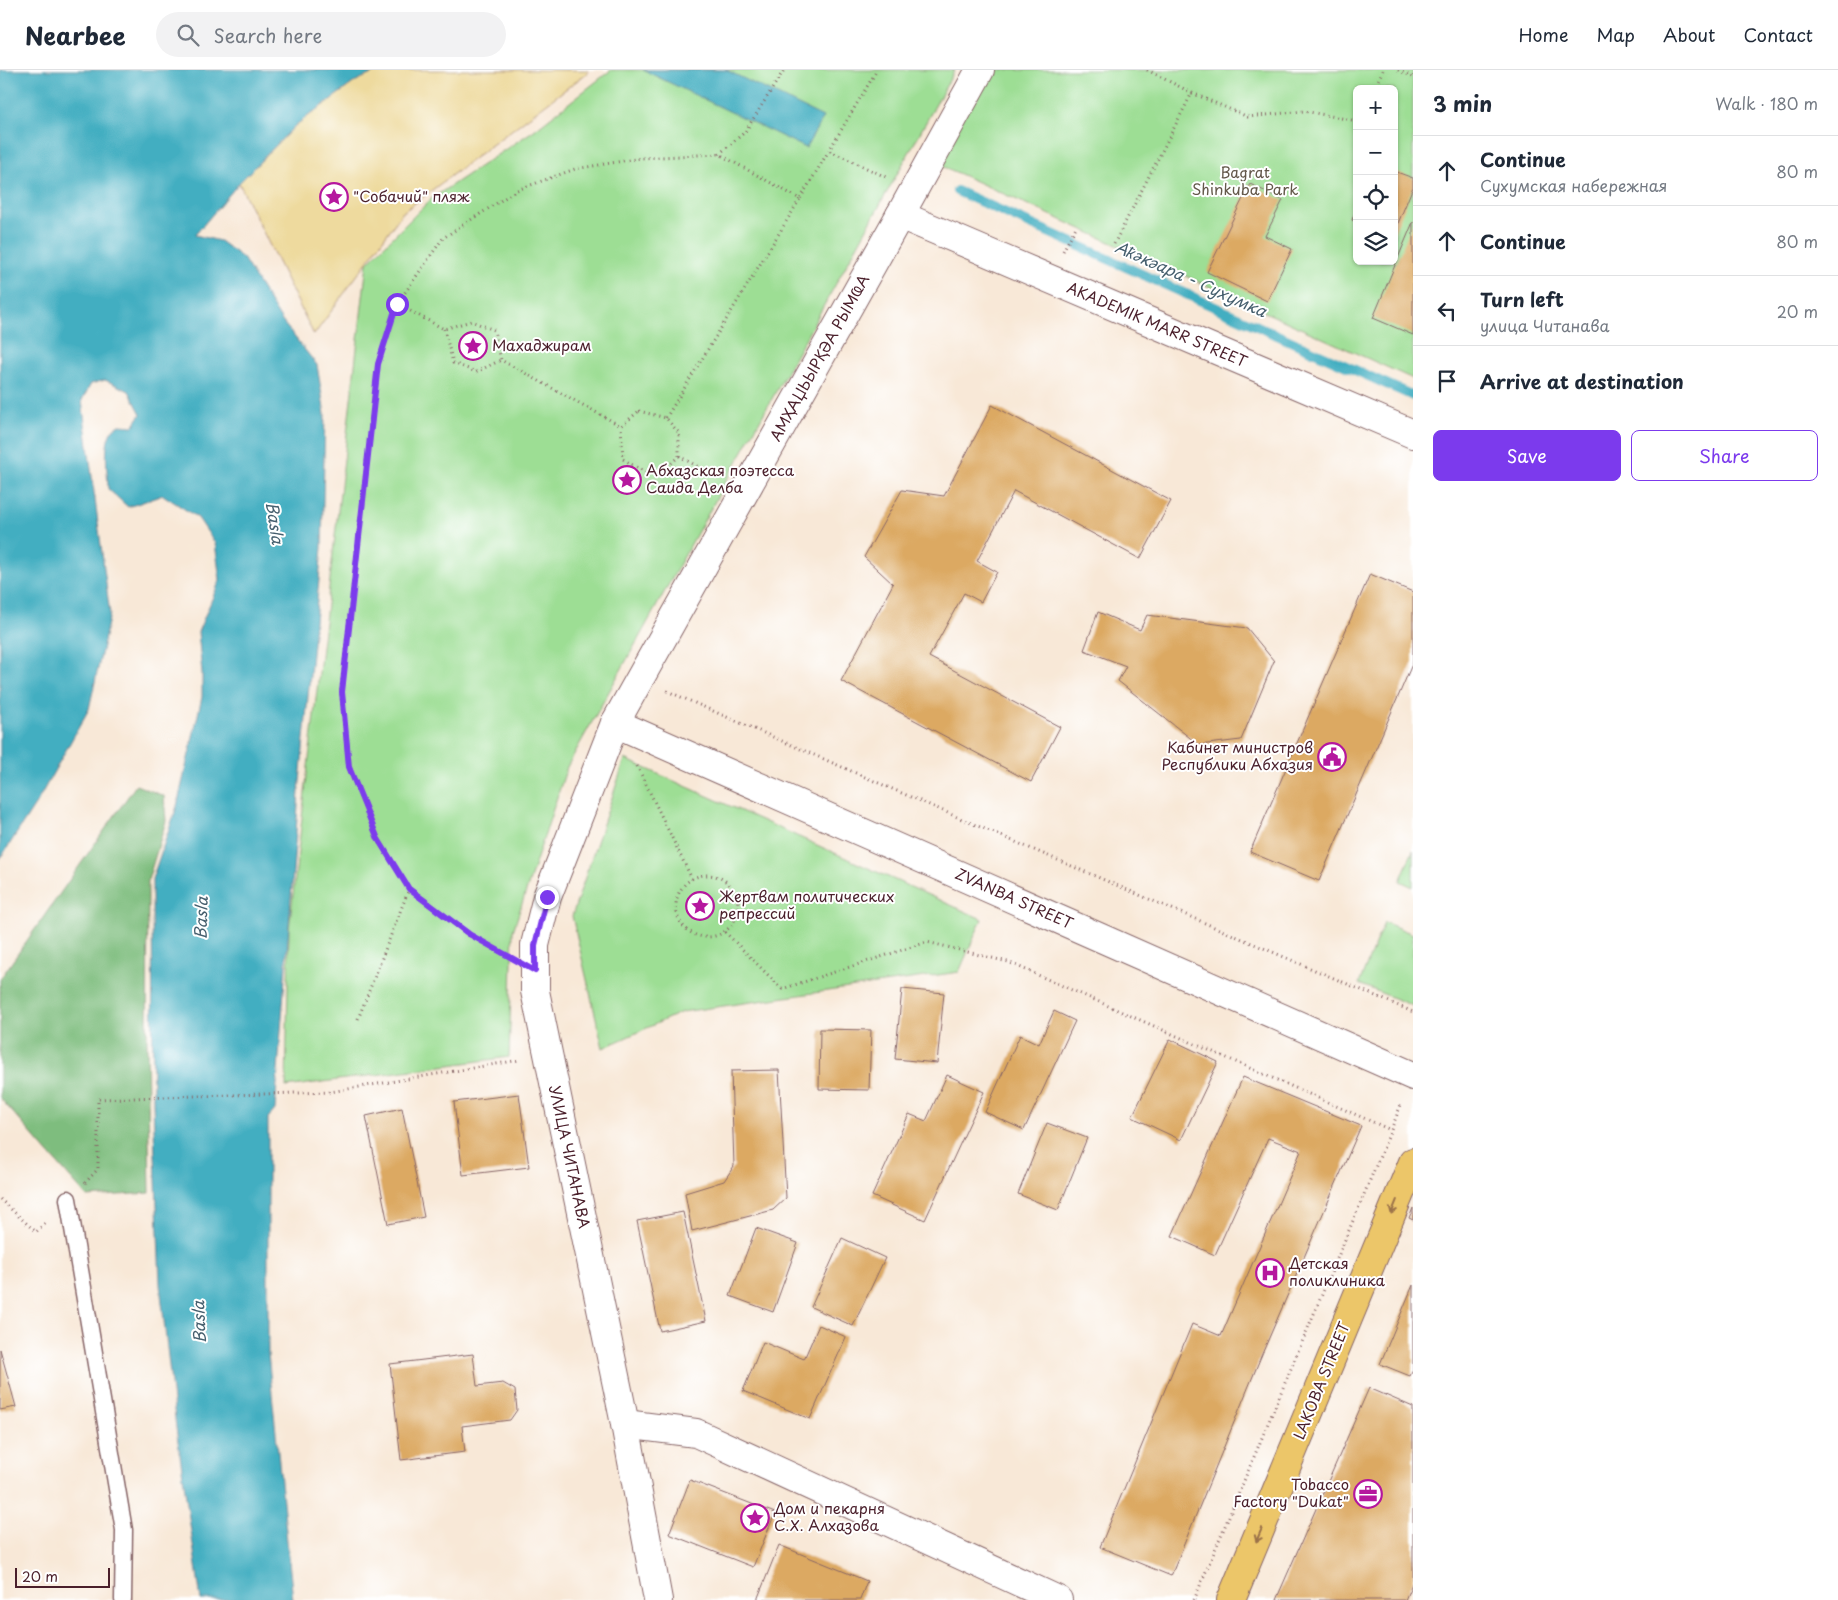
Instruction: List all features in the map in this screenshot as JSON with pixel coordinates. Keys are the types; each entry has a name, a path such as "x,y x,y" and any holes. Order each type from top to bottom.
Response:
{"highway":[{"name":"LAKOBA STREET","path":"1231,1600 1413,1162"}],"street":[{"name":"АМҲАЏЬЫРҚӘА РЫМҨА","path":"615,723 913,189 931,161 980,70"},
{"name":"AKADEMIK MARR STREET","path":"900,215 1413,434"},
{"name":"УЛИЦА ЧИТАНАВА","path":"615,723 547,897 535,945 535,991 624,1424 658,1600"},
{"name":"ZVANBA STREET","path":"615,723 1409,1085"},
{"path":"624,1424 696,1432 1058,1600"}],"lane":[{"path":"68,1199 124,1530 123,1600"}],"path":[{"path":"719,154 745,132 784,70"},
{"path":"666,418 830,151 877,70"},
{"path":"1147,70 1192,93 1248,117 1304,111 1353,120"},
{"path":"1376,85 1383,70"},
{"path":"1398,70 1413,77"},
{"path":"1114,244 1192,93"},
{"path":"830,151 913,189"},
{"path":"535,971 469,934 409,889 378,839 349,767 342,692 378,364 397,304 443,238 517,190 575,169 641,158 719,154 800,199"},
{"path":"1063,253 1075,228"},
{"path":"397,304 444,329 470,321 494,330 501,360 621,426"},
{"path":"444,329 453,363 476,372 501,360"},
{"path":"639,411 666,418 679,433 679,456 662,472 648,474 623,459 621,426 639,411"},
{"path":"679,456 745,492"},
{"path":"640,679 1413,1012"},
{"path":"615,723 692,879"},
{"path":"702,875 713,875 723,878 737,894 739,904 737,915 733,924 724,932 715,936 695,935 680,922 676,903 684,885 692,879 702,875"},
{"path":"358,1019 409,889"},
{"path":"724,932 782,989 927,942 1008,962 1391,1130"},
{"path":"99,1146 98,1099 330,1092 548,1055"},
{"path":"1194,1600 1409,1085"}],"green space":[{"path":"611,70 955,70 567,767 513,931 509,1057 286,1087 289,929 367,263 431,199 533,131"},
{"name":"Bagrat Shinkuba Park","path":"980,70 1413,70 1413,379 931,161"},
{"path":"625,759 982,919 959,972 682,1012 603,1048 572,916"},
{"path":"136,785 164,796 166,821 148,880 147,1049 150,1193 87,1197 0,1098 0,979"},
{"path":"1413,850 1413,887 1400,881"},
{"path":"1384,922 1413,934 1413,1006 1359,984"}],"sand":[{"name":"\"Собачий\" пляж","path":"380,70 588,70 587,73 403,212 314,335 239,183 296,125 356,81"}],"water":[{"name":"Basla","path":"0,70 380,70 356,81 296,125 239,183 195,235 220,241 243,258 282,321 317,365 325,414 322,548 299,792 275,1110 268,1118 268,1354 293,1600 201,1600 176,1428 160,1285 153,1103 152,879 177,806 202,697 198,632 220,580 215,543 198,518 163,495 128,507 108,489 106,453 110,435 120,425 133,426 141,414 129,391 105,380 91,384 82,400 110,614 89,709 37,802 0,859"},
{"path":"643,70 726,70 823,117 806,148"}],"building":[{"path":"1398,172 1413,178 1413,187 1398,223"},
{"path":"1250,184 1283,200 1265,236 1292,249 1267,301 1207,272"},
{"path":"1413,222 1413,335 1373,318 1395,265 1398,265 1398,258"},
{"path":"992,405 1171,501 1140,559 1014,491 977,561 997,572 981,602 964,593 929,657 1060,727 1031,782 841,681 893,584 864,557 902,490 944,496"},
{"name":"Кабинет министров Республики Абхазия","path":"1370,574 1413,592 1413,662 1319,881 1250,852"},
{"path":"1098,612 1140,630 1147,615 1247,628 1274,661 1241,740 1199,745 1118,681 1126,666 1084,650"},
{"path":"902,989 944,993 937,1063 895,1059"},
{"path":"1054,1011 1075,1021 1024,1130 985,1112 1020,1035 1039,1044"},
{"path":"820,1029 871,1030 869,1090 819,1089"},
{"path":"1170,1039 1218,1062 1181,1140 1132,1117"},
{"path":"779,1070 786,1198 773,1210 692,1231 685,1193 724,1181 734,1166 731,1071"},
{"path":"947,1075 984,1092 925,1220 872,1196 909,1114 926,1121"},
{"path":"1243,1077 1361,1126 1262,1354 1171,1576 1100,1547 1192,1324 1221,1336 1301,1151 1268,1138 1215,1255 1172,1236"},
{"path":"519,1094 529,1167 463,1175 454,1102"},
{"path":"402,1108 424,1217 388,1224 366,1116"},
{"path":"1047,1123 1087,1138 1058,1210 1018,1194"},
{"path":"1413,1208 1413,1220 1409,1218"},
{"path":"683,1212 706,1321 660,1331 637,1221"},
{"path":"756,1228 798,1243 773,1312 730,1296"},
{"path":"842,1238 885,1258 853,1326 811,1307"},
{"path":"1413,1285 1413,1370 1410,1376 1380,1364"},
{"path":"819,1325 846,1337 810,1419 743,1391 763,1342 804,1359"},
{"path":"0,1349 16,1407 0,1410"},
{"path":"473,1354 477,1386 503,1383 515,1390 517,1410 510,1420 462,1426 465,1452 401,1460 390,1364"},
{"name":"Tobacco Factory \"Dukat\"","path":"1369,1388 1413,1407 1413,1581 1405,1600 1276,1600"},
{"path":"690,1480 775,1513 753,1567 669,1534"},
{"path":"779,1545 867,1581 860,1600 757,1600"}],"waterway":[{"name":"Аҟәкәара - Сухумка","path":"957,191 1413,396"}],"place":[{"name":"\"Собачий\" пляж","path":"334,197"},
{"name":"Махаджирам","path":"473,346"},
{"name":"Абхазская поэтесса Саида Делба","path":"627,480"},
{"name":"Кабинет министров Республики Абхазия","path":"1332,757"},
{"name":"Жертвам политических репрессий","path":"700,906"},
{"name":"Детская поликлиника","path":"1270,1273"},
{"name":"Tobacco Factory \"Dukat\"","path":"1368,1494"},
{"name":"Дом и пекарня С.Х. Алхазова","path":"755,1518"}],"route":[{"path":"397,304 378,364 342,692 349,767 378,839 409,889 469,934 535,971 535,945 547,897"}]}
